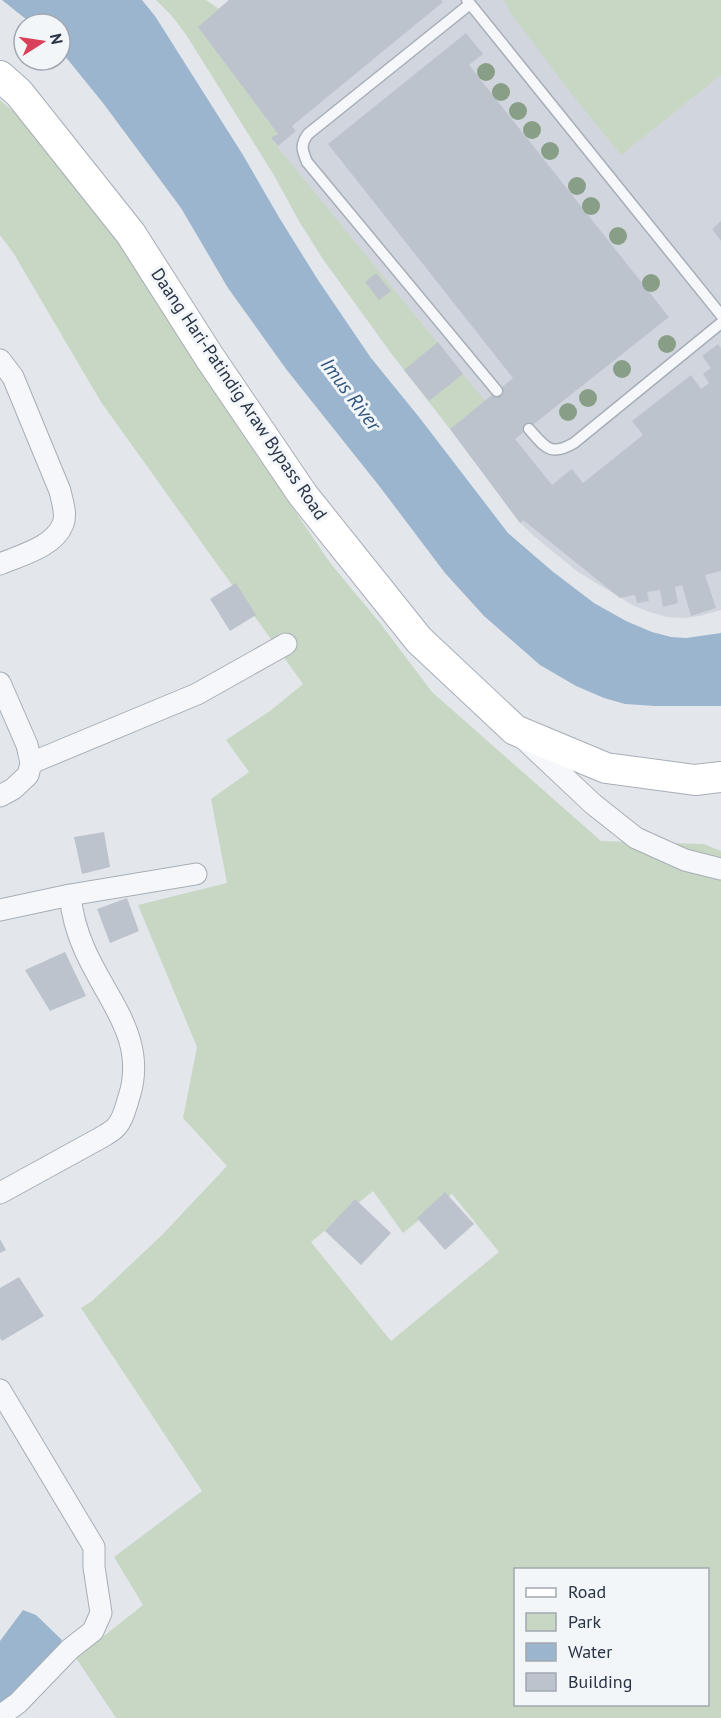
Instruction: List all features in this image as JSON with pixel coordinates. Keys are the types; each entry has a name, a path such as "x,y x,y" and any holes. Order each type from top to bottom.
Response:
{"main road":[{"name":"Daang Hari-Patindig Araw Bypass Road","path":"0,76 19,93 131,234 210,358 303,495 419,639 515,730 606,768 694,780 721,777"}],"street":[{"path":"0,360 13,376 64,506 63,523 55,536 45,544 0,564"},
{"path":"31,763 197,694 285,644"},
{"path":"0,683 27,745 31,763 28,775 13,789 0,796"},
{"path":"515,730 593,804 636,838 685,860 721,868"},
{"path":"0,910 70,895 196,874"},
{"path":"0,1193 117,1127 134,1083 135,1055 127,1029 84,949 74,922 70,895"},
{"path":"0,1390 94,1547 94,1567 101,1613 93,1631 70,1649 18,1703 0,1716"}],"lane":[{"path":"497,391 307,162 302,147 308,134 469,2 721,315"},
{"path":"529,429 549,449 557,451 565,448 721,323"}],"shaded area":[{"path":"229,0 721,0 721,610 683,618 667,617 634,606 578,572 520,523 323,259 274,175 187,36"}],"green space":[{"path":"156,0 206,0 219,9 198,27 278,134 271,139 485,401 450,429 323,259 274,175 187,36"},
{"path":"504,0 721,0 721,75 621,155 512,15"},
{"path":"0,100 34,129 114,236 237,426 331,564 380,623 432,692 601,841 704,844 721,851 721,1718 116,1718 76,1658 143,1605 114,1557 202,1491 81,1308 92,1301 162,1235 227,1166 183,1118 197,1047 138,905 227,883 211,799 249,772 226,740 270,711 303,684 101,402 14,254 0,235","holes":["373,1191 403,1233 452,1194 499,1252 391,1341 311,1242"]}],"water":[{"name":"Imus River","path":"2,0 142,0 155,16 243,155 318,280 371,358 508,533 594,603 626,621 671,637 686,638 721,633 721,706 625,704 604,698 576,686 540,665 484,616 445,573 286,369 228,288 181,208 72,65 72,12 17,12"},
{"path":"23,1610 36,1615 62,1640 53,1656 0,1708 0,1641"}],"building":[{"path":"229,0 441,0 443,2 292,126 296,131 278,146 271,138 278,134 198,27"},
{"path":"466,33 483,54 469,65 669,317 515,439 552,485 572,469 583,483 643,435 632,421 691,375 701,389 709,383 703,374 711,368 702,356 718,344 721,348 721,571 705,575 716,608 691,616 682,585 675,587 678,603 663,607 660,590 647,592 649,601 637,603 635,595 620,598 523,520 520,523 450,429 513,378 328,144"},
{"path":"721,221 721,241 712,229"},
{"path":"376,273 391,291 379,300 365,282"},
{"path":"438,342 463,374 429,401 404,370"},
{"path":"236,583 256,615 230,631 210,599"},
{"path":"104,832 110,867 82,874 74,837"},
{"path":"127,898 139,931 110,943 97,909"},
{"path":"65,952 86,996 50,1011 25,970"},
{"path":"445,1192 474,1224 445,1250 417,1218"},
{"path":"355,1199 391,1233 361,1265 325,1231"},
{"path":"0,1239 6,1250 0,1253"},
{"path":"19,1277 44,1316 2,1341 0,1338 0,1288"}]}
